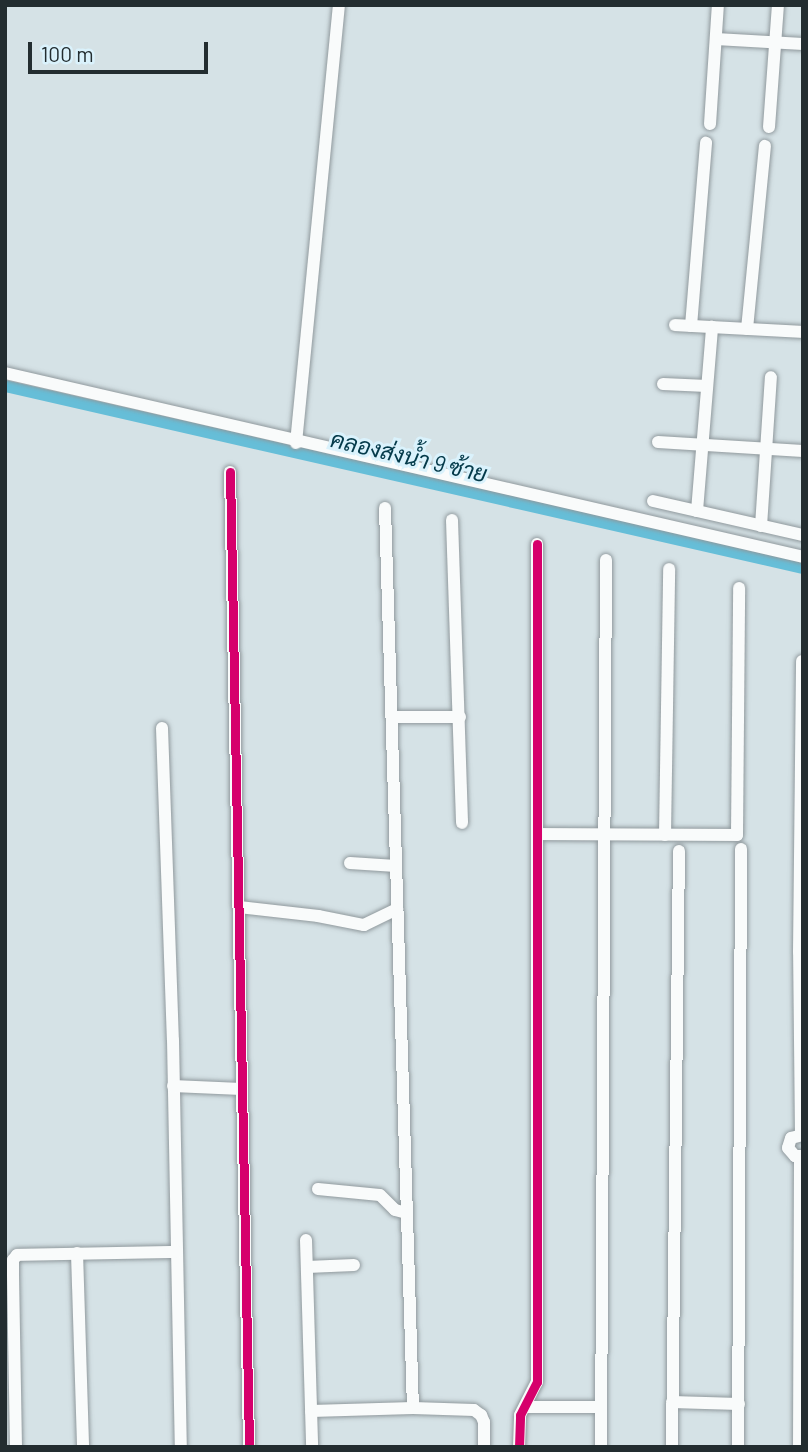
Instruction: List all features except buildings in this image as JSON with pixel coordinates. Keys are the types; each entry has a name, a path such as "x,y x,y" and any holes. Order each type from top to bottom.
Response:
{"street":[{"path":"296,443 339,5"},
{"path":"710,124 718,5"},
{"path":"769,127 778,5"},
{"path":"716,40 803,44"},
{"path":"691,326 706,143"},
{"path":"747,329 765,146"},
{"path":"675,325 803,332"},
{"path":"697,511 712,327"},
{"path":"5,373 296,443 803,557"},
{"path":"761,526 771,377"},
{"path":"663,384 707,386"},
{"path":"658,442 803,451"},
{"path":"230,472 250,1447"},
{"path":"653,501 803,535"},
{"path":"385,508 413,1408"},
{"path":"452,520 462,823"},
{"path":"519,1447 519,1425 537,1382 537,544"},
{"path":"601,1447 606,560"},
{"path":"665,835 669,569"},
{"path":"537,834 737,835 739,588"},
{"path":"799,1447 802,1156 795,1156 788,1148 791,1138 802,1135 799,952 802,661"},
{"path":"392,717 460,717"},
{"path":"162,728 181,1447"},
{"path":"738,1447 741,849"},
{"path":"672,1447 679,851"},
{"path":"350,863 396,866"},
{"path":"239,907 318,916 364,925 397,909"},
{"path":"173,1086 241,1089"},
{"path":"318,1189 380,1195 395,1210 407,1213"},
{"path":"306,1240 312,1447"},
{"path":"16,1447 13,1260 17,1255 177,1252"},
{"path":"78,1253 83,1447"},
{"path":"307,1267 354,1265"},
{"path":"672,1402 739,1404"},
{"path":"526,1407 601,1407"},
{"path":"311,1411 413,1408 474,1410 481,1415 484,1422 484,1447"}],"waterway":[{"name":"คลองส่งน้ำ 9 ซ้าย","path":"5,386 803,568"}],"cycle path":[{"path":"230,472 249,1447"},
{"path":"519,1447 520,1415 537,1382 537,544"}]}
